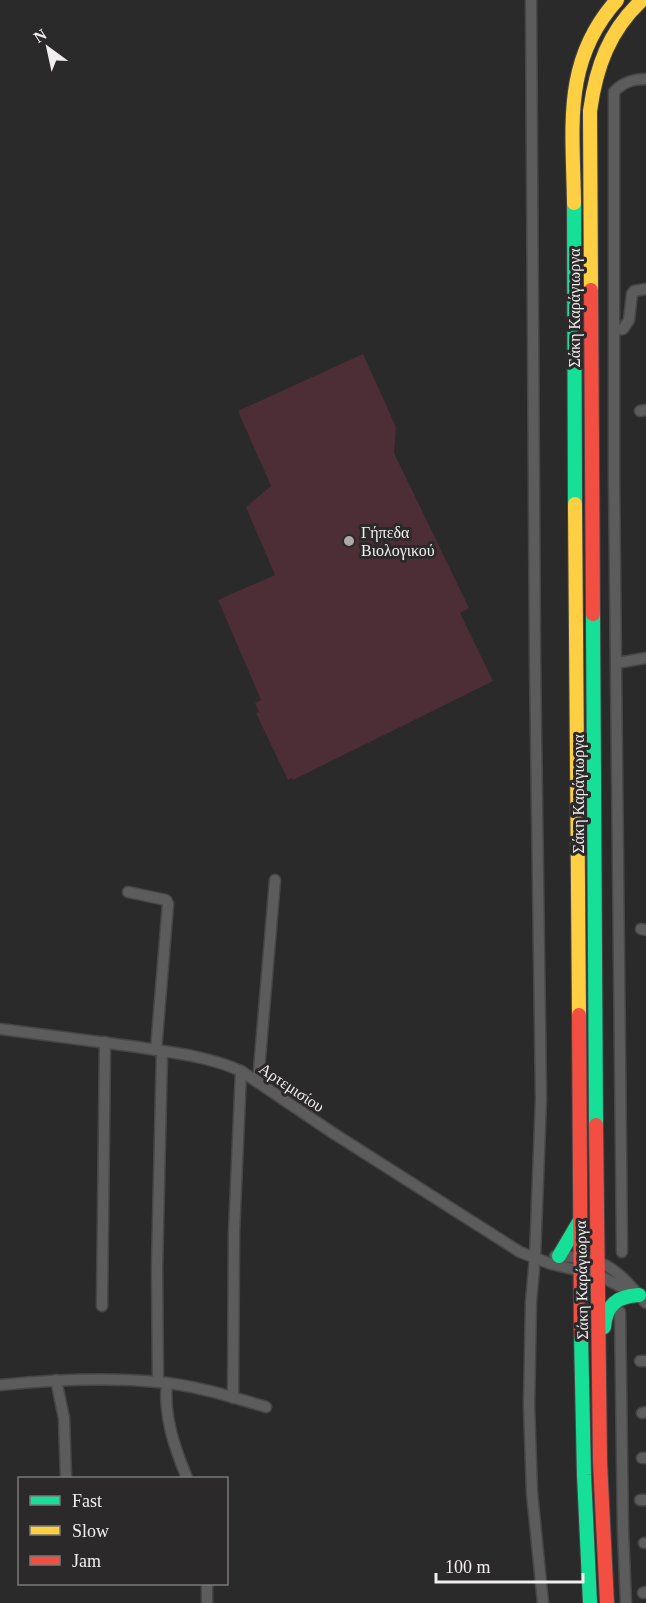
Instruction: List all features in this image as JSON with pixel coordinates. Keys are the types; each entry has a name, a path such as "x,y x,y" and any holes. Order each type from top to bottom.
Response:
{"main road":[{"name":"Σάκη Καράγιωργα","path":"590,1603 582,1434 583,1212 579,1092 573,111 576,76 584,50 598,23 617,0"},
{"name":"Σάκη Καράγιωργα","path":"607,1603 600,1462 590,111 596,71 604,49 625,17 642,0"},
{"path":"559,1256 573,1235 583,1212"},
{"path":"599,1339 604,1329 604,1316 608,1307 622,1298 643,1299"}],"street":[{"path":"531,0 535,659 541,1099 536,1257 531,1302 529,1360 530,1451 543,1603"},
{"path":"621,1252 614,475 614,92 621,85 637,79 646,80"},
{"path":"615,330 623,329 626,325 634,291 646,289"},
{"path":"617,663 646,658"},
{"path":"258,1082 275,880"},
{"path":"129,892 166,900 168,904 159,1050 158,1268 162,1382 166,1412 186,1477"},
{"name":"Αρτεμισίου","path":"0,1029 205,1057 241,1071 461,1216 520,1252 551,1264 581,1265"},
{"path":"102,1306 105,1042"},
{"path":"233,1398 234,1233 241,1071"},
{"path":"536,1257 559,1256 581,1265 643,1299"},
{"path":"581,1265 598,1261 618,1272 643,1299"},
{"path":"620,1312 622,1532 626,1603"},
{"path":"56,1380 64,1418 66,1477"},
{"path":"0,1385 56,1380 162,1382 266,1407"},
{"path":"207,1585 207,1603"}],"shaded area":[{"name":"Γήπεδα Βιολογικού","path":"363,354 396,427 394,453 469,608 460,613 493,681 293,780 292,778 288,780 256,713 259,712 255,703 261,700 218,600 275,575 246,507 271,486 238,411"}],"traffic: fast":[{"path":"574,203 575,504"},
{"path":"593,614 596,1125"},
{"path":"559,1256 579,1222"},
{"path":"604,1327 607,1313 614,1303 625,1297 639,1295"},
{"path":"581,1334 590,1603"}],"traffic: slow":[{"path":"574,203 573,121 579,71 587,47 599,23 617,0"},
{"path":"591,290 590,111 596,79 606,51 621,24 642,0"},
{"path":"575,504 579,1015"}],"traffic: jam":[{"path":"591,290 593,614"},
{"path":"579,1015 581,1334"},
{"path":"596,1125 600,1462 607,1603"}],"place":[{"name":"Γήπεδα Βιολογικού","path":"349,541"}]}
